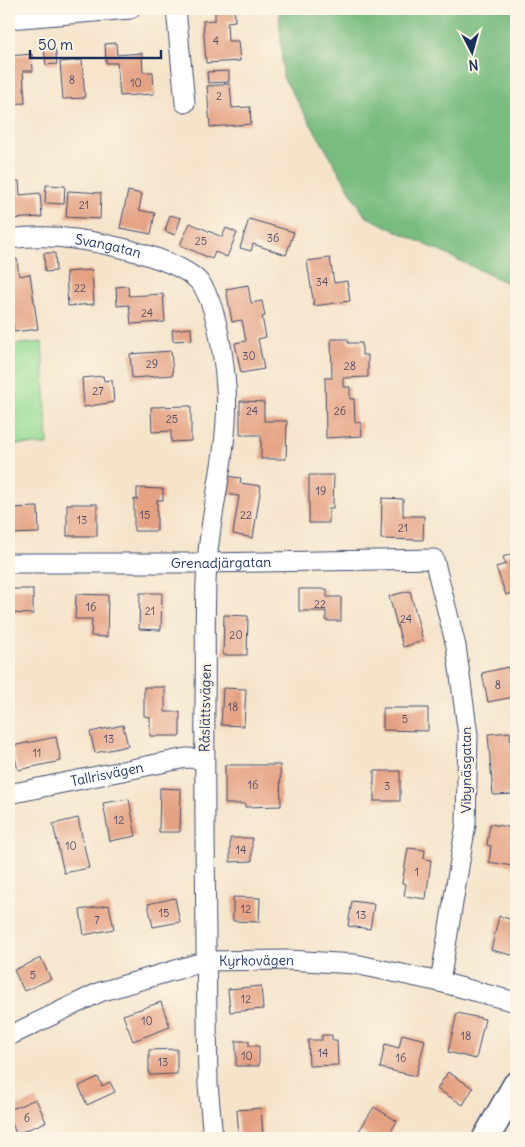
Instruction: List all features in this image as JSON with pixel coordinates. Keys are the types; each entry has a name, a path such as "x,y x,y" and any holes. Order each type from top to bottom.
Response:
{"street":[{"path":"9,19 130,9"},
{"path":"176,9 185,103"},
{"name":"Svangatan","path":"9,239 26,236 74,239 128,250 168,261 200,283"},
{"name":"Råslättsvägen","path":"200,283 210,300 218,331 226,387 223,449 207,563 204,759 206,961 208,1085 213,1138"},
{"name":"Grenadjärgatan","path":"9,563 207,563 434,559"},
{"name":"Vibynäsgatan","path":"434,559 456,646 468,735 466,824 440,982"},
{"name":"Tallrisvägen","path":"9,794 186,758 204,759"},
{"name":"Kyrkovägen","path":"9,1036 100,992 206,961 288,960 355,964 440,982 516,1002"},
{"path":"486,1138 516,1085"}],"green space":[{"path":"279,9 516,9 516,322 511,285 365,216 283,77"},
{"path":"42,342 48,445 9,444 9,345"}],"building":[{"path":"215,9 234,9 235,21 227,22 228,41 238,41 240,61 206,63 203,21 215,20"},
{"path":"116,43 117,55 142,53 143,72 153,72 154,94 120,96 117,63 106,63 105,44"},
{"path":"55,47 57,64 46,65 44,48"},
{"path":"32,54 33,71 23,71 25,103 9,104 9,56"},
{"path":"82,60 85,98 63,99 60,62"},
{"path":"229,71 229,82 208,83 207,72"},
{"path":"230,84 232,108 250,107 251,124 210,127 207,86"},
{"path":"19,181 20,195 40,193 42,217 9,219 9,182"},
{"path":"46,185 65,186 64,204 45,203"},
{"path":"68,191 101,193 100,219 66,217"},
{"path":"128,191 142,194 139,210 155,213 151,234 120,228"},
{"path":"170,215 181,218 175,235 165,231"},
{"path":"249,219 294,232 286,255 253,244 251,251 240,248"},
{"path":"190,223 222,237 226,228 237,233 227,257 215,252 212,259 180,245"},
{"path":"44,253 55,253 56,271 45,272"},
{"path":"330,258 334,283 347,281 350,301 314,306 307,261"},
{"path":"17,259 19,276 30,274 38,329 14,332 9,296 9,260"},
{"path":"92,270 94,304 68,306 66,272"},
{"path":"248,285 251,303 262,301 265,316 262,317 266,337 258,339 264,369 241,373 235,343 246,341 242,320 232,322 226,289"},
{"path":"128,286 129,296 163,294 165,322 131,324 129,305 117,306 116,287"},
{"path":"191,328 192,340 173,341 172,330"},
{"path":"331,339 348,339 348,343 362,343 362,355 368,355 368,377 343,378 343,387 350,387 350,399 354,399 355,423 361,422 362,436 326,438 325,378 332,378"},
{"path":"171,351 173,375 132,378 130,354"},
{"path":"103,376 104,381 112,380 114,402 84,407 82,378"},
{"path":"240,401 264,402 264,421 287,421 286,459 261,459 261,435 240,435"},
{"path":"191,406 191,441 171,442 171,431 152,432 151,407"},
{"path":"309,475 334,475 333,508 329,508 329,523 309,523"},
{"path":"227,476 241,478 240,483 261,486 253,538 233,534 239,496 225,494"},
{"path":"137,488 163,489 163,500 157,500 157,531 134,531 134,499 137,500"},
{"path":"382,498 403,499 403,516 424,516 423,540 381,539"},
{"path":"67,504 97,504 97,536 67,536"},
{"path":"38,507 39,533 9,534 9,508"},
{"path":"516,552 516,591 506,595 496,567 506,564 503,557"},
{"path":"9,589 33,589 33,614 9,613"},
{"path":"299,589 327,589 327,597 341,597 341,621 326,621 326,611 299,611"},
{"path":"410,591 423,641 403,647 389,596"},
{"path":"140,593 162,593 161,630 139,629"},
{"path":"76,594 108,595 107,637 91,636 92,619 75,619"},
{"path":"224,615 248,616 247,655 223,655"},
{"path":"508,667 514,697 488,702 482,673"},
{"path":"144,687 165,687 165,712 180,712 180,736 150,736 150,717 144,716"},
{"path":"223,688 246,689 244,726 221,725"},
{"path":"383,708 428,708 428,731 383,730"},
{"path":"123,725 128,746 95,753 90,732"},
{"path":"510,732 511,751 516,751 516,794 493,795 488,734"},
{"path":"56,737 61,761 18,770 12,746"},
{"path":"225,765 280,765 281,806 245,807 245,804 225,804"},
{"path":"374,771 400,771 400,801 374,801"},
{"path":"160,788 181,789 180,832 159,832"},
{"path":"129,799 136,836 110,841 103,803"},
{"path":"78,818 89,868 64,873 53,824"},
{"path":"490,824 514,828 511,844 515,845 512,866 489,862 491,846 487,845"},
{"path":"230,838 252,838 252,861 230,862"},
{"path":"408,848 425,850 424,859 431,860 426,899 404,896 406,884 402,883"},
{"path":"233,897 260,898 259,922 233,921"},
{"path":"175,898 180,922 153,927 148,904"},
{"path":"352,901 374,904 370,929 348,926"},
{"path":"109,905 114,929 84,935 80,910"},
{"path":"499,916 516,921 516,956 491,950"},
{"path":"41,958 51,979 24,991 14,970"},
{"path":"261,986 263,1009 230,1012 228,989"},
{"path":"161,1002 170,1027 133,1041 123,1015"},
{"path":"457,1013 485,1019 476,1059 448,1052"},
{"path":"402,1034 425,1040 416,1076 380,1068 385,1044 399,1048"},
{"path":"322,1035 332,1035 332,1040 337,1040 338,1065 309,1066 308,1040 322,1040"},
{"path":"236,1041 249,1041 249,1046 259,1046 259,1066 236,1066"},
{"path":"177,1049 177,1074 149,1075 149,1050"},
{"path":"448,1072 473,1088 463,1105 437,1089"},
{"path":"98,1077 102,1086 110,1082 115,1092 87,1105 79,1086"},
{"path":"36,1099 46,1122 16,1134 9,1110"},
{"path":"374,1107 397,1121 387,1138 371,1138 359,1131"},
{"path":"261,1108 263,1136 239,1138 237,1110"}]}
